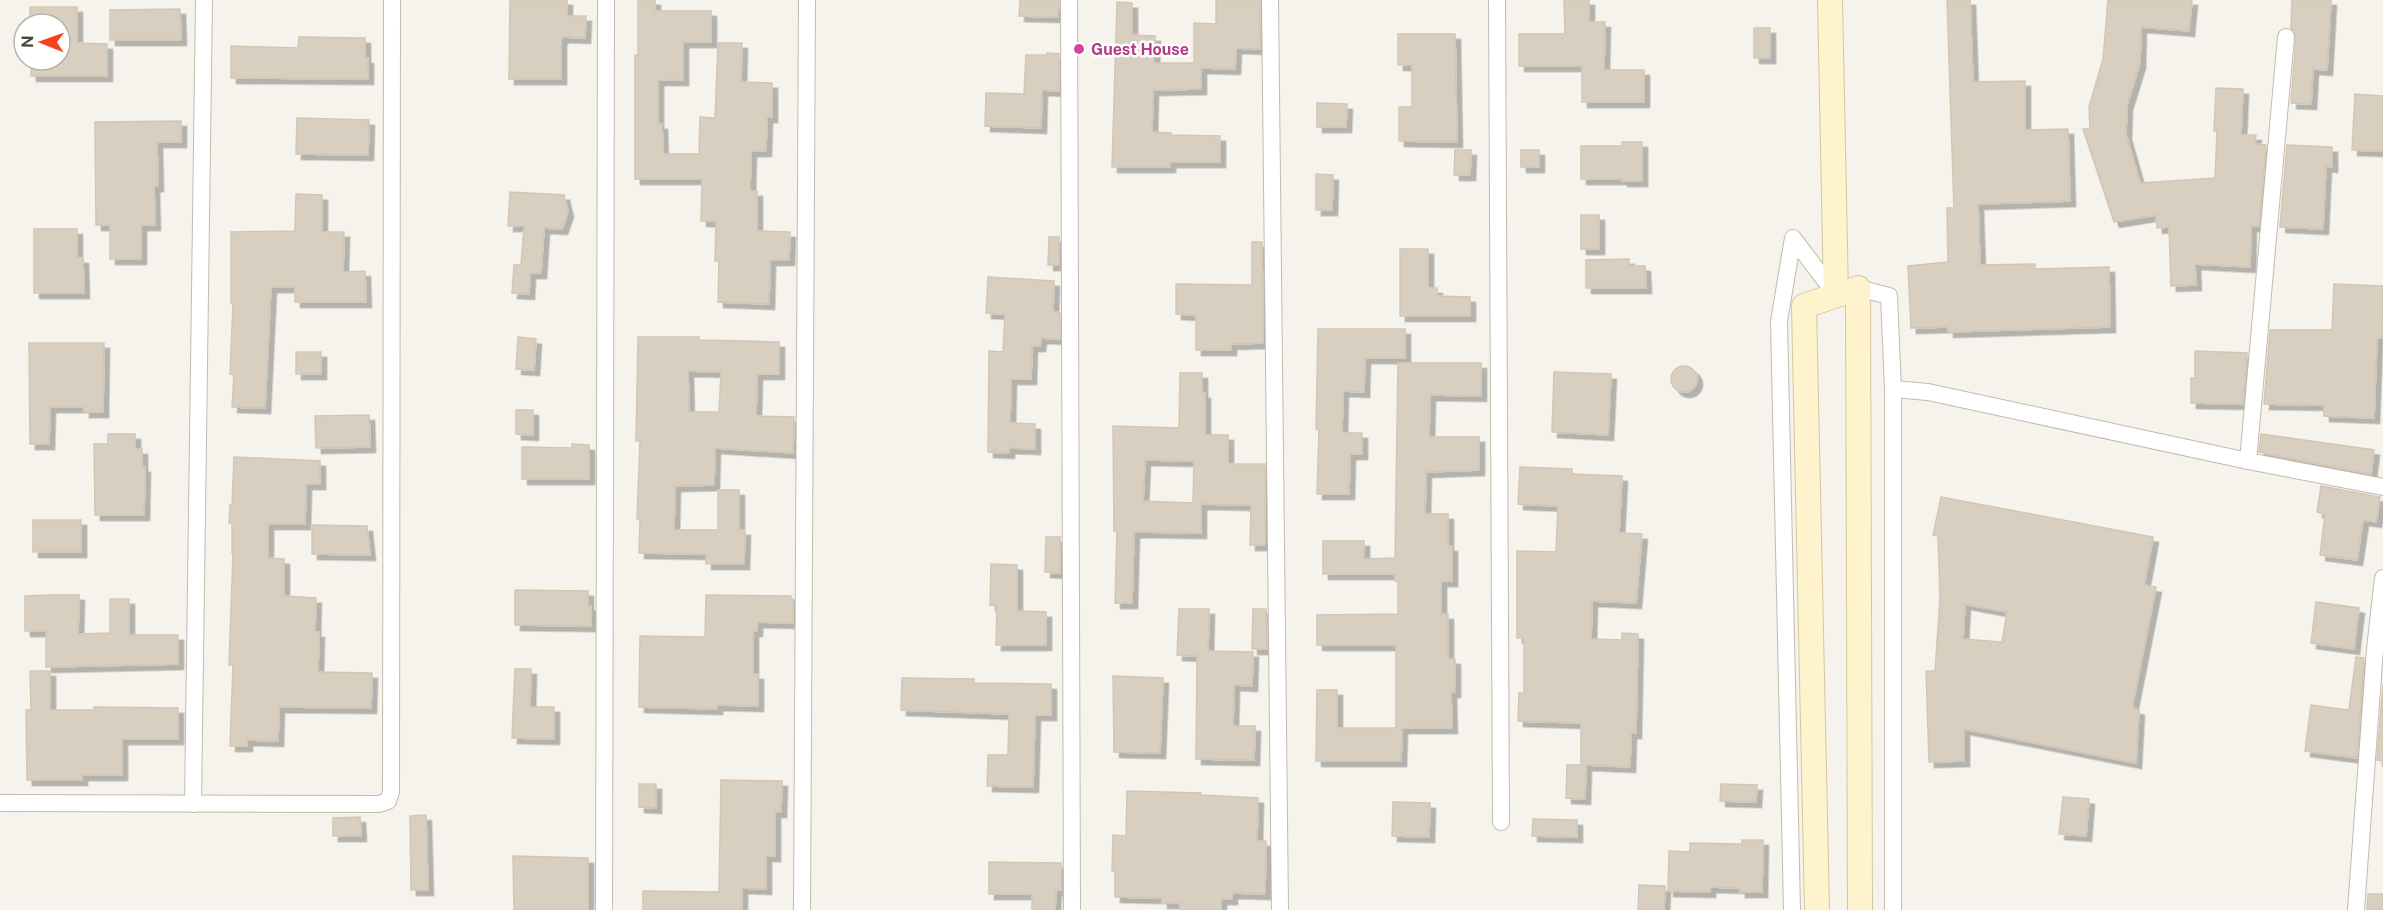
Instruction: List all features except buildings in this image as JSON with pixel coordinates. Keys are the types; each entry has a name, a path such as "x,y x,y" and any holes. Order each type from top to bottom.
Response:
{"main road":[{"path":"1830,0 1847,292 1860,910"},
{"path":"1817,910 1804,306 1847,292"}],"street":[{"path":"193,804 204,0"},
{"path":"0,803 379,804 388,801 391,792 392,0"},
{"path":"604,910 606,0"},
{"path":"802,910 807,0"},
{"path":"1070,0 1072,910"},
{"path":"1270,0 1280,910"},
{"path":"1497,0 1501,822"},
{"path":"2248,462 2286,37"},
{"path":"1792,910 1779,321 1793,238 1847,292 1889,296 1893,389 1893,910"},
{"path":"1893,389 1928,392 2248,462 2383,487"},
{"path":"2356,910 2375,649 2383,578"}],"place":[{"name":"Guest House","path":"1079,49"}]}
